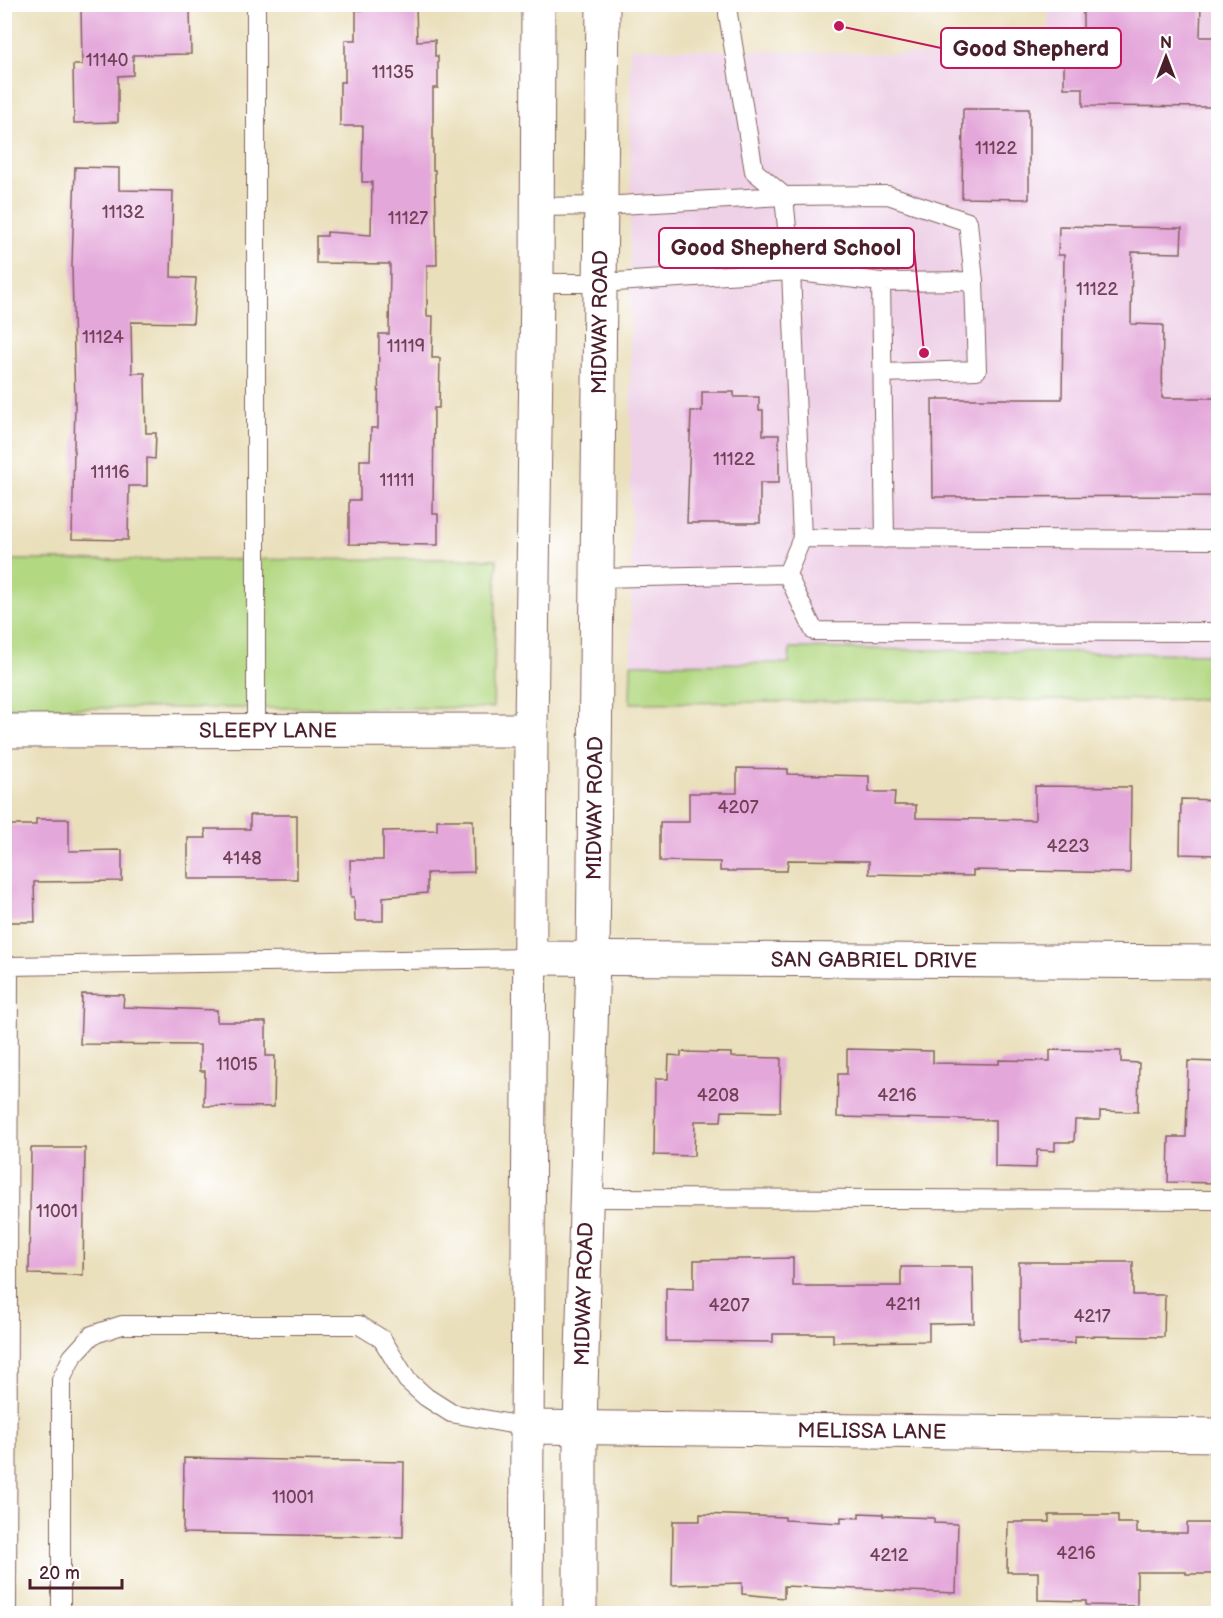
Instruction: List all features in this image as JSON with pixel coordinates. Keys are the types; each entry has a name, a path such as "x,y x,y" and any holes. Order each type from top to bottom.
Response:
{"main road":[{"path":"526,1614 531,730 537,283 537,4"},
{"name":"MIDWAY ROAD","path":"580,1614 580,1427 593,959 603,4"},
{"name":"SLEEPY LANE","path":"4,731 531,730"},
{"name":"SAN GABRIEL DRIVE","path":"530,958 1218,962"},
{"name":"MELISSA LANE","path":"527,1427 1218,1435"}],"lane":[{"path":"256,4 256,730"},
{"path":"729,4 728,14 754,171 784,196 791,272 802,538 787,574 814,631 1218,632"},
{"path":"537,207 600,206 784,196 888,195 968,222 974,281 977,370 883,373"},
{"path":"537,283 600,283 791,272 881,282 974,281"},
{"path":"881,282 885,539"},
{"path":"802,538 1218,540"},
{"path":"597,578 787,574"},
{"path":"7,1614 9,966 530,958"},
{"path":"586,1198 1218,1200"},
{"path":"61,1614 62,1380 72,1357 92,1335 122,1324 359,1324 382,1339 407,1380 426,1397 451,1413 527,1427"}],"shaded area":[{"path":"1049,5 1218,5 1218,654 790,648 789,663 631,664 630,48 1048,57"}],"green space":[{"path":"497,559 493,708 5,708 4,560"},
{"path":"790,648 1218,654 1218,699 630,703 631,664 789,663"}],"building":[{"path":"1083,4 1201,4 1200,37 1218,37 1218,107 1083,106 1083,88 1064,88 1064,62 1083,62"},
{"path":"416,5 417,41 435,40 435,56 438,56 438,88 433,88 433,170 435,170 437,265 427,265 427,316 433,316 432,358 440,358 439,408 434,408 433,514 438,514 438,545 349,544 349,500 360,500 360,460 370,460 371,428 378,428 379,334 389,334 390,264 316,263 316,236 327,236 327,232 371,235 372,182 362,182 363,126 340,126 340,82 345,82 345,40 356,40 356,10 380,10 380,6"},
{"path":"163,6 163,9 190,9 191,54 133,55 133,75 118,76 118,122 74,123 73,65 82,65 81,7"},
{"path":"963,109 1029,109 1029,199 962,198"},
{"path":"75,167 119,168 119,190 173,191 171,277 196,278 193,323 131,322 132,373 145,373 146,433 156,433 155,459 147,458 147,486 129,486 128,540 72,539 75,404 72,266"},
{"path":"1059,226 1182,228 1181,253 1132,252 1131,324 1163,325 1162,398 1218,398 1218,496 933,497 932,399 1062,399 1064,255 1058,255"},
{"path":"702,392 734,392 734,397 759,397 759,410 763,410 763,435 779,435 779,483 760,483 760,523 687,523 691,411 702,411"},
{"path":"737,768 788,769 788,774 869,776 869,792 895,792 894,805 916,805 916,818 1035,820 1035,786 1131,787 1130,873 973,870 973,876 869,874 869,861 788,860 787,871 720,871 720,862 660,861 660,822 689,822 689,793 737,793"},
{"path":"1181,799 1218,800 1218,855 1180,854"},
{"path":"250,815 297,815 297,879 188,879 188,838 206,838 205,829 250,829"},
{"path":"36,819 69,819 69,851 122,850 122,881 34,882 35,922 6,922 4,825 36,825"},
{"path":"437,820 473,820 474,872 427,873 427,893 383,897 383,921 355,921 354,897 351,897 350,860 383,860 383,831 437,830"},
{"path":"82,994 124,995 123,1007 217,1010 217,1022 266,1022 266,1056 275,1056 274,1107 204,1106 205,1071 200,1071 200,1045 80,1044"},
{"path":"847,1049 933,1051 933,1063 999,1064 999,1060 1050,1061 1050,1050 1121,1051 1121,1062 1139,1063 1138,1112 1100,1111 1100,1120 1075,1120 1074,1142 1055,1142 1055,1151 1037,1150 1036,1168 995,1167 995,1120 837,1117 838,1074 847,1074"},
{"path":"681,1052 731,1053 731,1057 781,1058 780,1112 722,1111 721,1121 695,1121 694,1156 654,1155 655,1079 668,1079 669,1055 681,1056"},
{"path":"1188,1061 1218,1062 1218,1183 1168,1182 1169,1137 1186,1137"},
{"path":"31,1148 85,1148 83,1275 29,1274"},
{"path":"793,1258 793,1286 901,1286 901,1267 973,1267 974,1323 929,1324 929,1341 833,1342 833,1334 773,1334 773,1342 666,1341 666,1288 694,1289 694,1260"},
{"path":"1019,1262 1133,1262 1133,1295 1165,1295 1164,1337 1075,1336 1075,1343 1019,1343"},
{"path":"184,1458 404,1462 403,1537 183,1533"},
{"path":"859,1513 934,1518 934,1523 958,1524 956,1593 784,1586 784,1598 742,1594 742,1583 672,1585 673,1521 700,1521 700,1514 785,1517 785,1520 841,1523 841,1517 859,1518"},
{"path":"1049,1515 1118,1515 1118,1523 1137,1523 1137,1533 1187,1533 1187,1523 1218,1523 1218,1574 1137,1572 1137,1606 1086,1605 1086,1601 1038,1600 1038,1572 1007,1572 1008,1522 1049,1522"}],"place":[{"name":"Good Shepherd","path":"839,26"},
{"name":"Good Shepherd School","path":"924,353"}]}
